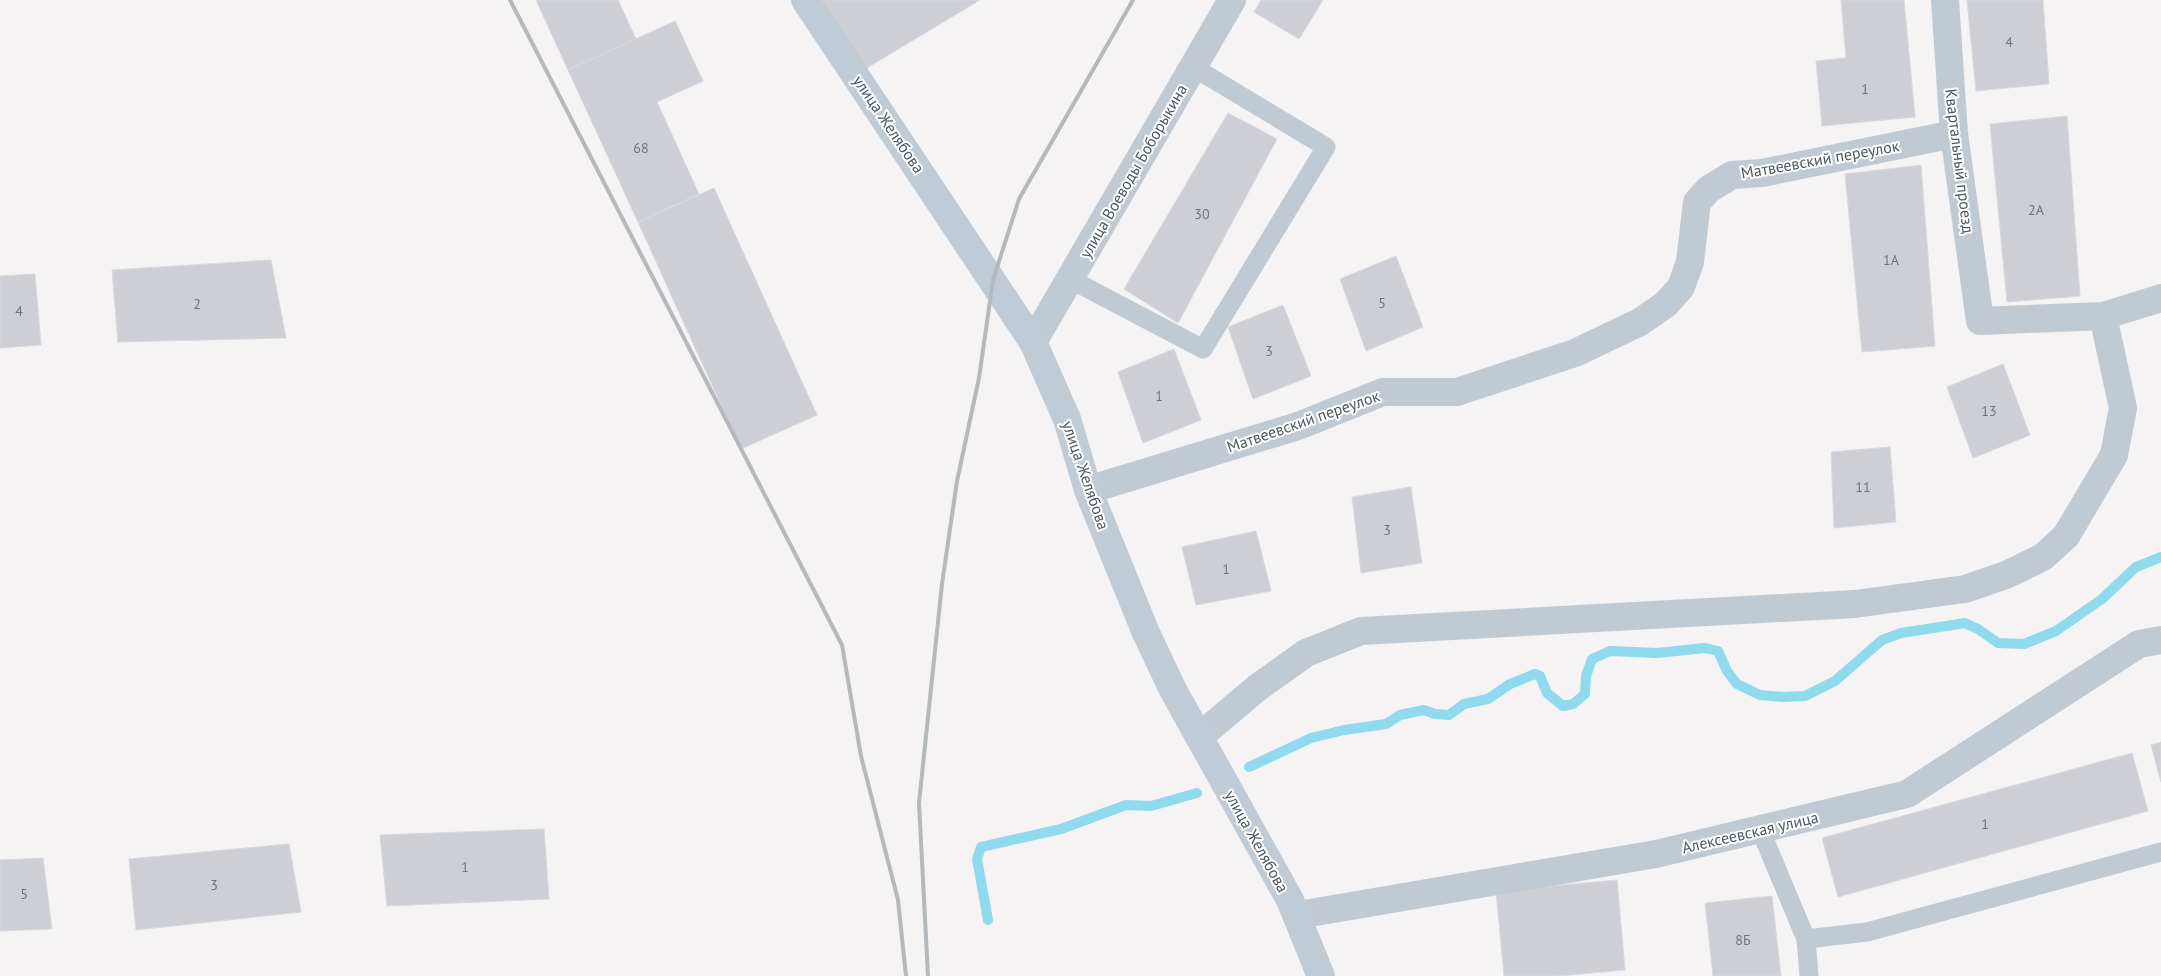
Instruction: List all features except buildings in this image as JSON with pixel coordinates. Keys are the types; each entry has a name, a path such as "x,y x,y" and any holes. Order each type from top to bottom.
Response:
{"main road":[{"name":"улица Желябова","path":"806,0 1034,342 1067,419 1088,490 1146,633 1173,690 1298,916 1321,976"}],"street":[{"name":"улица Воеводы Боборыкина","path":"1034,342 1232,0"},
{"name":"Квартальный проезд","path":"1945,0 1954,134 1980,321 2103,316"},
{"name":"Матвеевский переулок","path":"1088,490 1298,426 1383,392 1457,392 1575,353 1640,322 1666,304 1681,287 1690,262 1697,202 1709,188 1732,175 1762,174 1954,134"},
{"path":"1199,737 1257,688 1306,653 1361,631 1855,604 1965,589 2006,575 2043,557 2066,536 2114,455 2123,408 2103,316 2161,298"},
{"name":"Алексеевская улица","path":"1298,916 1656,854 1907,794 2139,644 2161,640"}],"lane":[{"path":"1070,279 1204,349 1326,147 1193,67"},
{"path":"1760,829 1806,939 1809,976"},
{"path":"1806,939 1867,932 2161,852"}],"waterway":[{"path":"1249,767 1311,738 1344,730 1386,724 1400,715 1424,710 1435,714 1449,715 1464,704 1488,699 1510,684 1535,674 1540,676 1547,693 1563,706 1573,704 1585,694 1586,676 1592,659 1610,651 1657,653 1705,648 1718,651 1727,671 1737,684 1760,695 1805,696 1835,681 1882,640 1901,633 1965,623 1978,629 1998,643 2024,644 2056,631 2102,599 2136,567 2161,557"},
{"path":"988,920 977,859 981,847 1061,829 1126,805 1151,806 1197,793"}],"railway":[{"path":"510,0 842,645 861,756 898,900 906,976"},
{"path":"928,976 919,803 942,584 957,481 979,378 993,280 1019,199 1133,0"}]}
